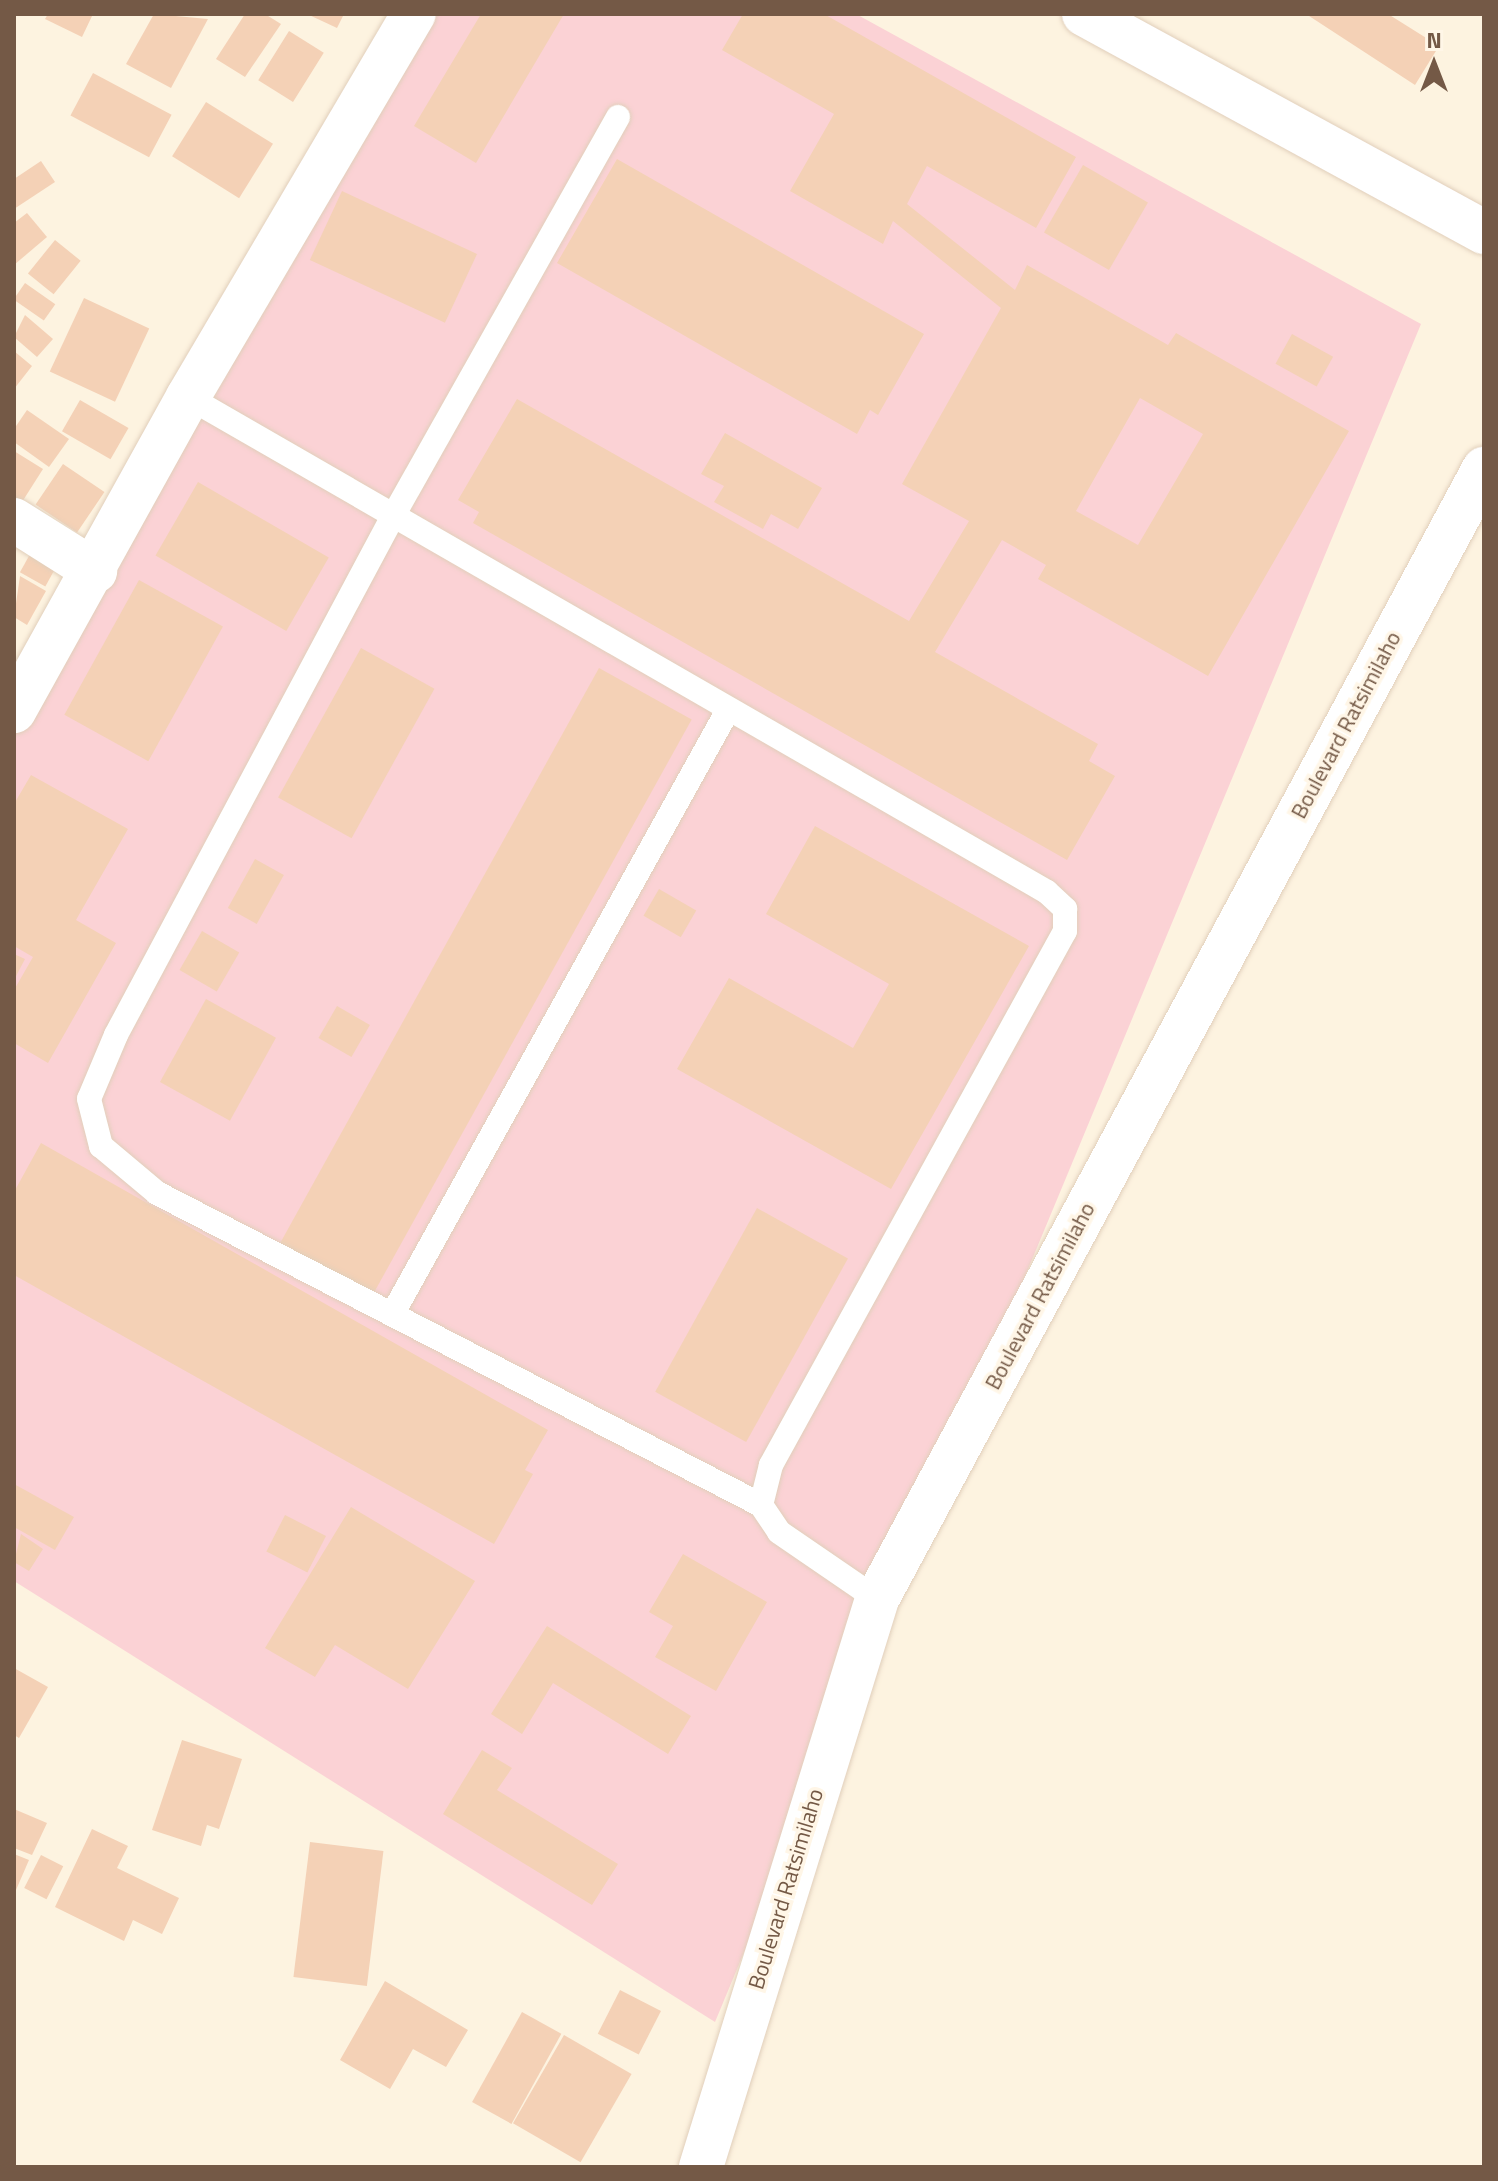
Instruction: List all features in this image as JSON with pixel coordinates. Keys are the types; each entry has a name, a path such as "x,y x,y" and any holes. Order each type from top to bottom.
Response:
{"street":[{"path":"14,711 95,571 188,397 414,14"},
{"path":"1084,14 1484,232"},
{"name":"Boulevard Ratsimilaho","path":"701,2167 877,1599 1484,469"},
{"path":"14,520 95,571"}],"lane":[{"path":"618,117 392,518 116,1035 89,1099 101,1146 157,1193 761,1505 779,1532 877,1599"},
{"path":"188,397 727,712 1047,892 1065,909 1065,931 771,1465 761,1505"},
{"path":"393,1313 727,712"}],"shaded area":[{"path":"392,14 856,14 1421,324 715,2022 14,1581 14,695"}],"building":[{"path":"48,14 93,14 82,37 45,19"},
{"path":"154,14 208,19 171,88 126,64"},
{"path":"245,14 265,14 281,24 245,77 216,59"},
{"path":"307,14 344,14 337,28"},
{"path":"481,14 564,14 476,163 414,126"},
{"path":"743,14 824,14 1076,157 1036,228 927,166 907,204 1015,290 1027,265 1168,345 1176,333 1349,431 1208,676 1038,579 1046,565 1002,540 935,652 1098,744 1089,761 1115,776 1067,860 473,523 479,512 458,500 517,399 909,621 969,521 902,484 1001,308 893,221 883,244 790,191 834,114 722,50","holes":["1140,398 1203,434 1138,545 1076,511"]},
{"path":"1306,14 1388,14 1439,46 1415,85"},
{"path":"289,31 324,53 293,102 258,80"},
{"path":"93,73 172,115 149,157 70,115"},
{"path":"206,102 273,144 239,198 172,156"},
{"path":"617,159 924,334 878,415 870,410 857,434 557,263"},
{"path":"41,161 55,182 14,209 14,179"},
{"path":"1083,165 1148,202 1109,270 1044,233"},
{"path":"342,191 477,254 445,323 310,260"},
{"path":"27,213 47,237 14,265 14,223"},
{"path":"55,240 81,261 54,294 28,273"},
{"path":"25,283 55,304 44,321 14,300"},
{"path":"84,298 149,328 115,402 50,371"},
{"path":"25,315 53,339 37,357 14,337"},
{"path":"1292,334 1333,357 1317,387 1276,364"},
{"path":"14,351 32,366 14,389"},
{"path":"80,400 128,428 110,459 62,431"},
{"path":"27,410 69,439 49,467 14,442 14,429"},
{"path":"725,433 822,488 798,529 771,514 763,529 714,502 724,486 701,474"},
{"path":"14,451 43,469 22,502 14,496"},
{"path":"63,464 104,492 77,533 36,505"},
{"path":"198,482 329,558 286,631 156,556"},
{"path":"34,547 59,561 45,586 20,572"},
{"path":"20,576 46,591 27,625 14,617"},
{"path":"139,580 223,627 148,761 64,715"},
{"path":"361,648 434,689 352,838 278,798"},
{"path":"599,668 692,719 371,1298 279,1246"},
{"path":"31,775 128,829 76,920 116,943 48,1063 14,1043 14,990 33,957 14,946 14,804"},
{"path":"815,826 1029,946 891,1189 677,1069 729,978 853,1048 889,984 766,914"},
{"path":"255,859 284,875 257,924 228,908"},
{"path":"659,889 696,910 681,937 644,916"},
{"path":"202,931 239,952 217,991 180,970"},
{"path":"14,954 25,959 14,980"},
{"path":"206,999 276,1038 230,1121 160,1082"},
{"path":"337,1006 370,1025 351,1057 319,1038"},
{"path":"41,1143 548,1430 525,1470 533,1474 494,1544 14,1275 14,1192"},
{"path":"757,1208 848,1258 746,1442 655,1392"},
{"path":"14,1484 74,1517 55,1550 14,1527"},
{"path":"351,1507 475,1581 408,1689 335,1645 315,1677 265,1648"},
{"path":"285,1515 326,1536 307,1572 266,1552"},
{"path":"21,1534 43,1549 29,1571 14,1562"},
{"path":"683,1554 767,1602 716,1691 655,1657 673,1626 649,1612"},
{"path":"547,1626 691,1716 668,1754 553,1683 522,1734 491,1714"},
{"path":"14,1668 48,1687 19,1738 14,1735"},
{"path":"182,1740 242,1759 219,1829 207,1825 201,1846 152,1830"},
{"path":"482,1750 512,1768 497,1790 618,1864 592,1905 443,1814"},
{"path":"14,1809 47,1823 32,1855 14,1848"},
{"path":"92,1829 128,1846 117,1868 179,1898 162,1934 133,1920 124,1941 55,1907"},
{"path":"310,1842 383,1851 367,1986 293,1977"},
{"path":"14,1854 29,1860 16,1890 14,1889"},
{"path":"41,1855 63,1866 46,1899 24,1888"},
{"path":"385,1981 468,2030 446,2067 413,2049 390,2089 340,2060"},
{"path":"620,1990 661,2011 639,2055 598,2034"},
{"path":"522,2012 561,2034 511,2124 472,2102"},
{"path":"564,2035 632,2074 581,2162 513,2123"}]}
